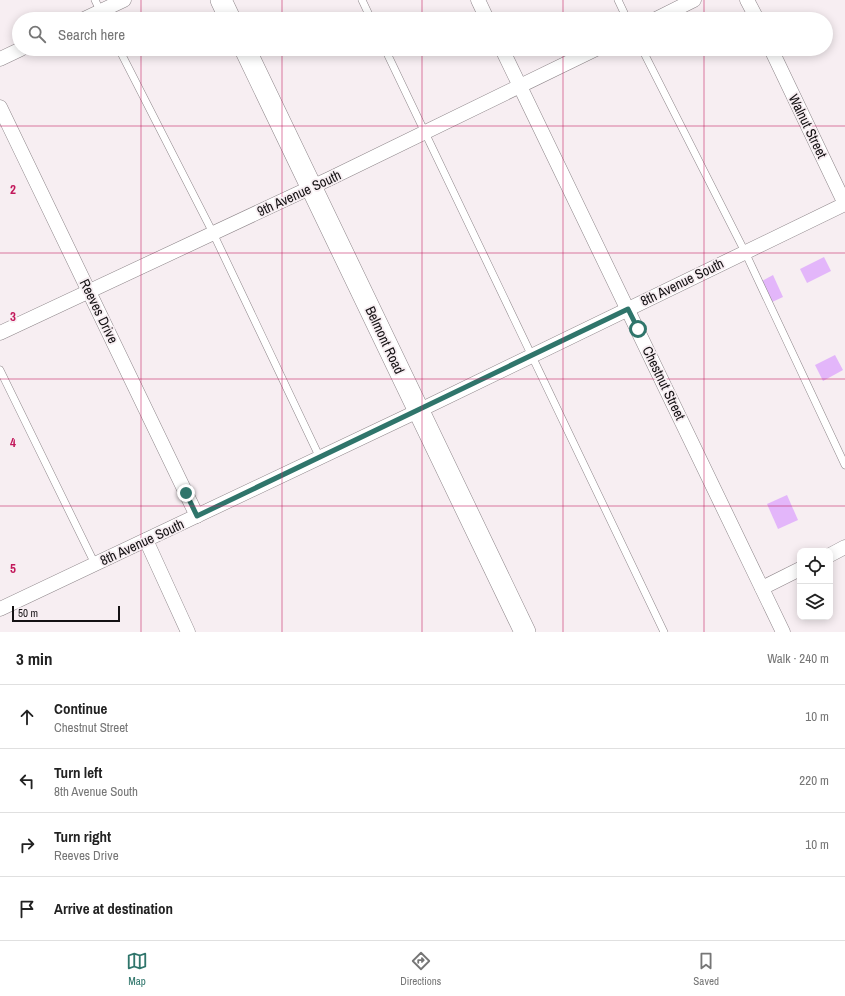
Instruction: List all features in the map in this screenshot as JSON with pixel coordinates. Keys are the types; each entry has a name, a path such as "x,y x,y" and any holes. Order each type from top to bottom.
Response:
{"street":[{"path":"100,10 124,0"},
{"path":"221,0 227,12"},
{"path":"478,0 484,12"},
{"path":"670,12 694,0"},
{"path":"748,0 754,12"},
{"path":"0,59 12,53"},
{"name":"Belmont Road","path":"247,56 525,632"},
{"name":"Chestnut Street","path":"505,56 783,632"},
{"name":"9th Avenue South","path":"0,333 311,187 582,56"},
{"name":"Walnut Street","path":"774,56 845,204"},
{"name":"Reeves Drive","path":"0,107 197,516"},
{"name":"8th Avenue South","path":"0,609 320,458 845,204"},
{"path":"146,540 188,632"},
{"path":"833,553 845,547"},
{"path":"762,588 797,570"}],"lane":[{"path":"362,0 368,12"},
{"path":"618,0 624,12"},
{"path":"123,56 213,233 320,458"},
{"path":"389,56 664,632"},
{"path":"646,56 745,252 845,465"},
{"path":"0,370 95,564"}],"building":[{"path":"824,257 831,271 807,283 800,269"},
{"path":"773,275 783,297 770,303 760,282"},
{"path":"835,355 843,370 823,381 815,365"},
{"path":"787,495 798,520 778,529 767,504"}],"route":[{"path":"186,493 197,516 628,309 638,329"}]}
